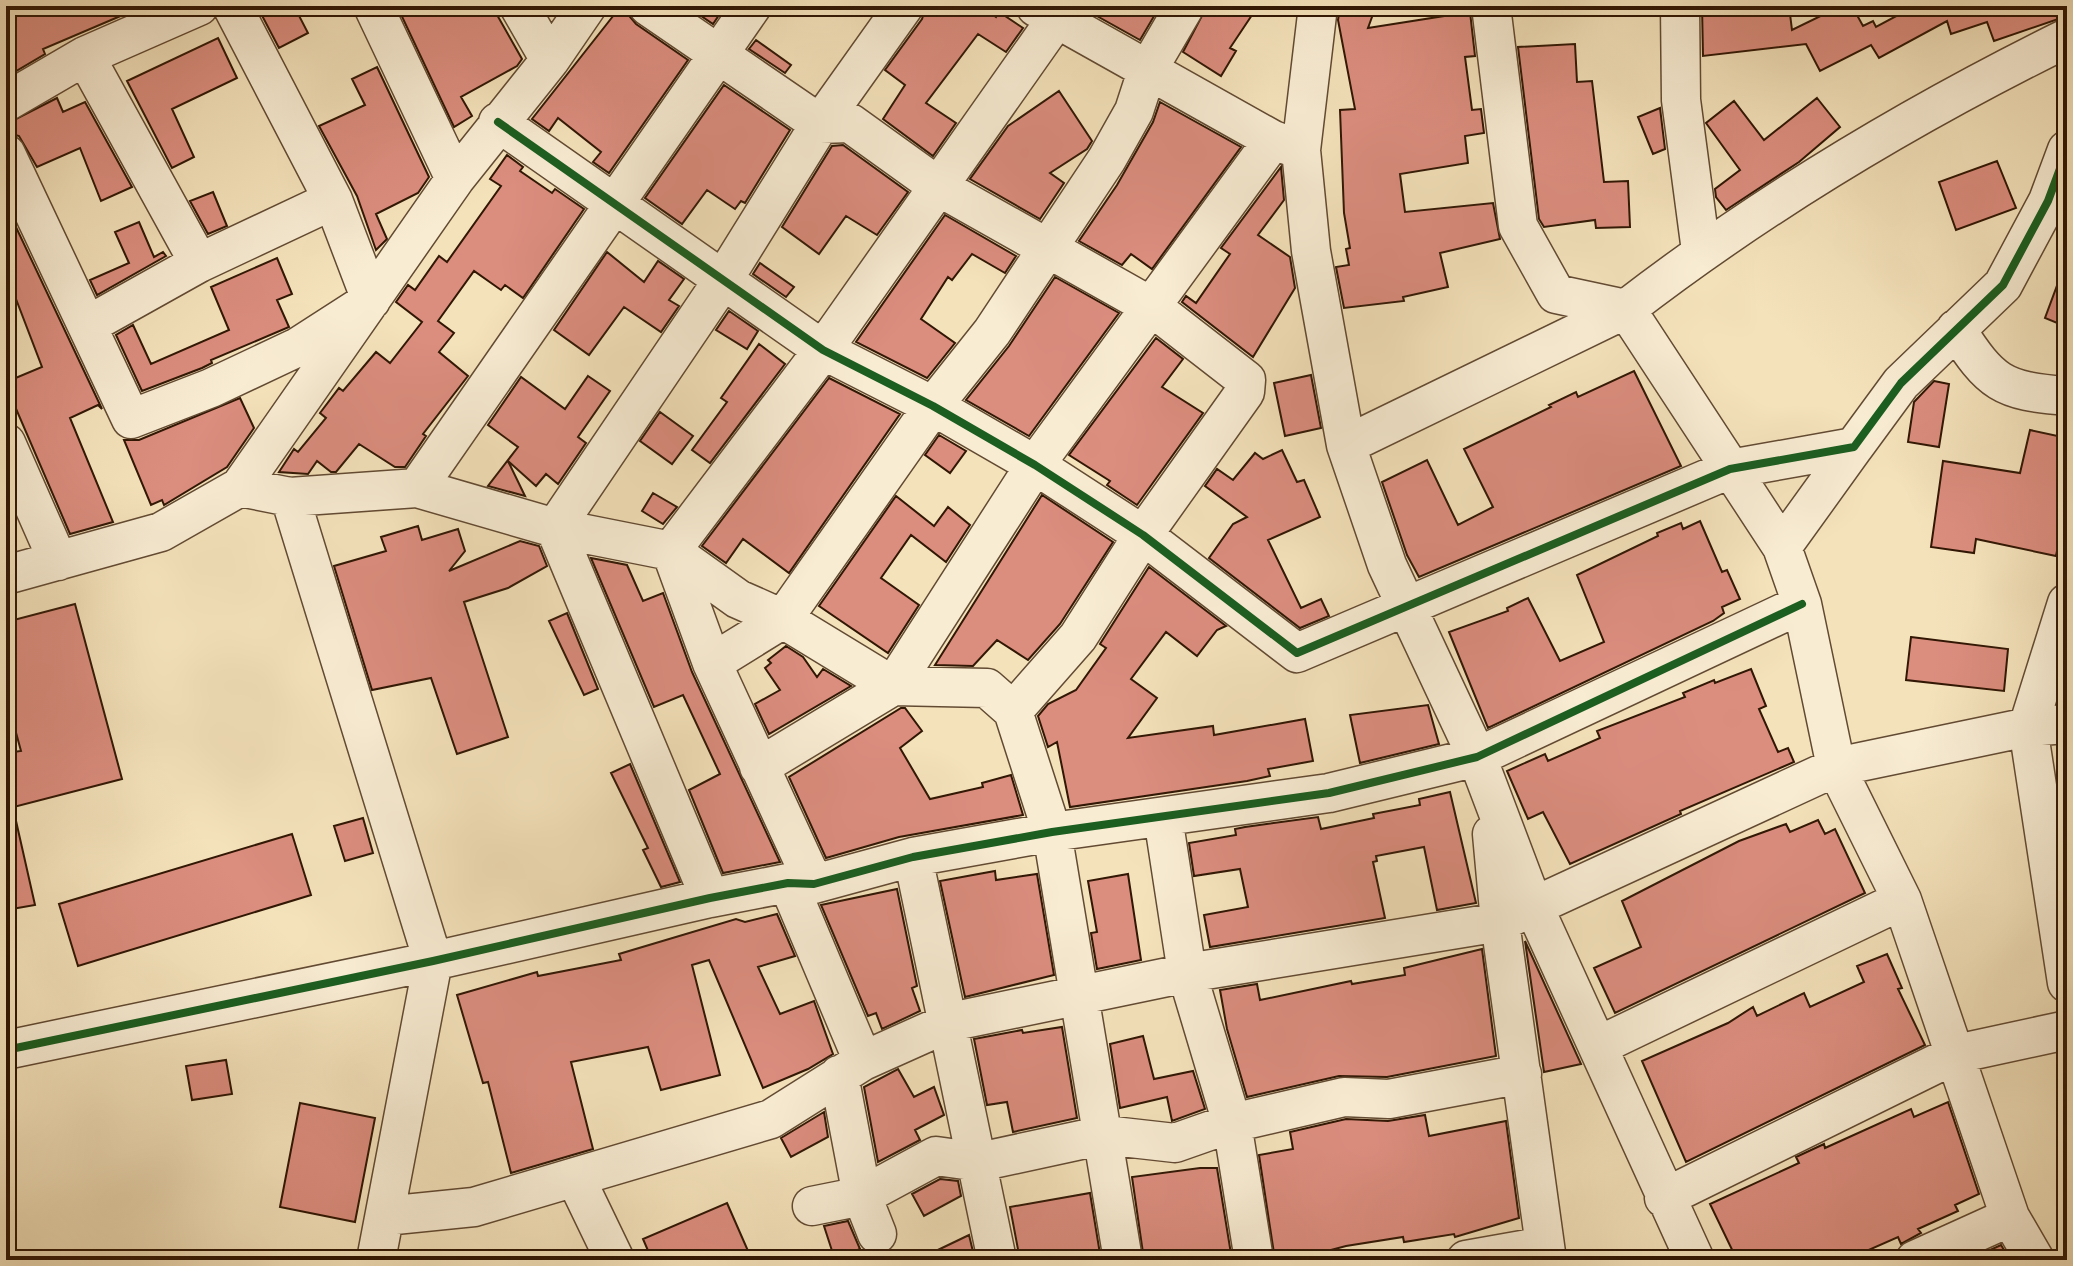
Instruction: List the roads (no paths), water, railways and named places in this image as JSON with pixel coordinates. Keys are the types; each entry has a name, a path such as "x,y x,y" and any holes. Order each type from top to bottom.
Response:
{"street":[{"path":"6,102 85,56 199,6"},
{"path":"232,6 333,200 371,300"},
{"path":"373,6 455,179"},
{"path":"519,6 550,60"},
{"path":"6,575 161,532 240,487 455,179 550,60 587,6"},
{"path":"648,6 720,52 820,124 850,123 939,187 1049,246 1152,307 1246,380 1245,392 1143,535 1078,637 1013,711"},
{"path":"417,488 752,6"},
{"path":"555,528 723,280 820,124 904,6"},
{"path":"712,663 783,619 933,406 992,332 1114,147 1134,111 1147,71 1185,6"},
{"path":"1318,6 1287,145 1311,251 1346,445 1387,565 1483,774 1533,905 1664,1198 1695,1260"},
{"path":"1491,6 1518,226 1556,294 1626,309 1782,547 1802,604 1836,767 1902,900 2010,1217 2035,1260"},
{"path":"1680,6 1681,100 1701,251"},
{"path":"671,551 823,350 939,187 1045,12 1147,71 1287,145"},
{"path":"1346,445 1626,309 1701,251 1849,159 2067,38"},
{"path":"85,56 199,263"},
{"path":"498,122 823,350 933,406 1035,465 1143,535 1297,653 1730,469 1854,447"},
{"path":"759,767 893,686 1035,465 1152,307 1287,145"},
{"path":"1782,547 1901,383 2003,285 2048,201 2067,150"},
{"path":"6,154 131,419 211,388 298,347 371,300"},
{"path":"88,325 199,263 333,200"},
{"path":"1956,329 1984,371 2007,386 2067,396"},
{"path":"6,443 58,561"},
{"path":"240,487 290,497 417,488 555,528 671,551 738,599 783,619 893,686 987,688 1013,711 1052,832 1123,1260"},
{"path":"290,497 433,961 376,1260"},
{"path":"555,528 710,898"},
{"path":"671,551 712,663 759,767 801,883 851,1068 862,1196 877,1234"},
{"path":"2067,603 2028,727 2067,983"},
{"path":"6,1050 913,857 1052,832 1483,774 1802,604"},
{"path":"385,1216 474,1207 771,1119 851,1068 950,1022 1187,973 1500,922 1836,767 2028,727 2067,724"},
{"path":"1466,1260 1545,1253 1483,774"},
{"path":"1163,817 1187,973 1232,1123 1254,1260"},
{"path":"913,857 950,1022 997,1260"},
{"path":"1598,1046 1902,900"},
{"path":"1664,1198 1956,1054 2067,1030"},
{"path":"812,1206 862,1196 936,1156 979,1162 1104,1135 1175,1143 1232,1123 1344,1097 1389,1099 1522,1074"},
{"path":"575,1177 615,1260"},
{"path":"1915,1260 2010,1217"}]}
